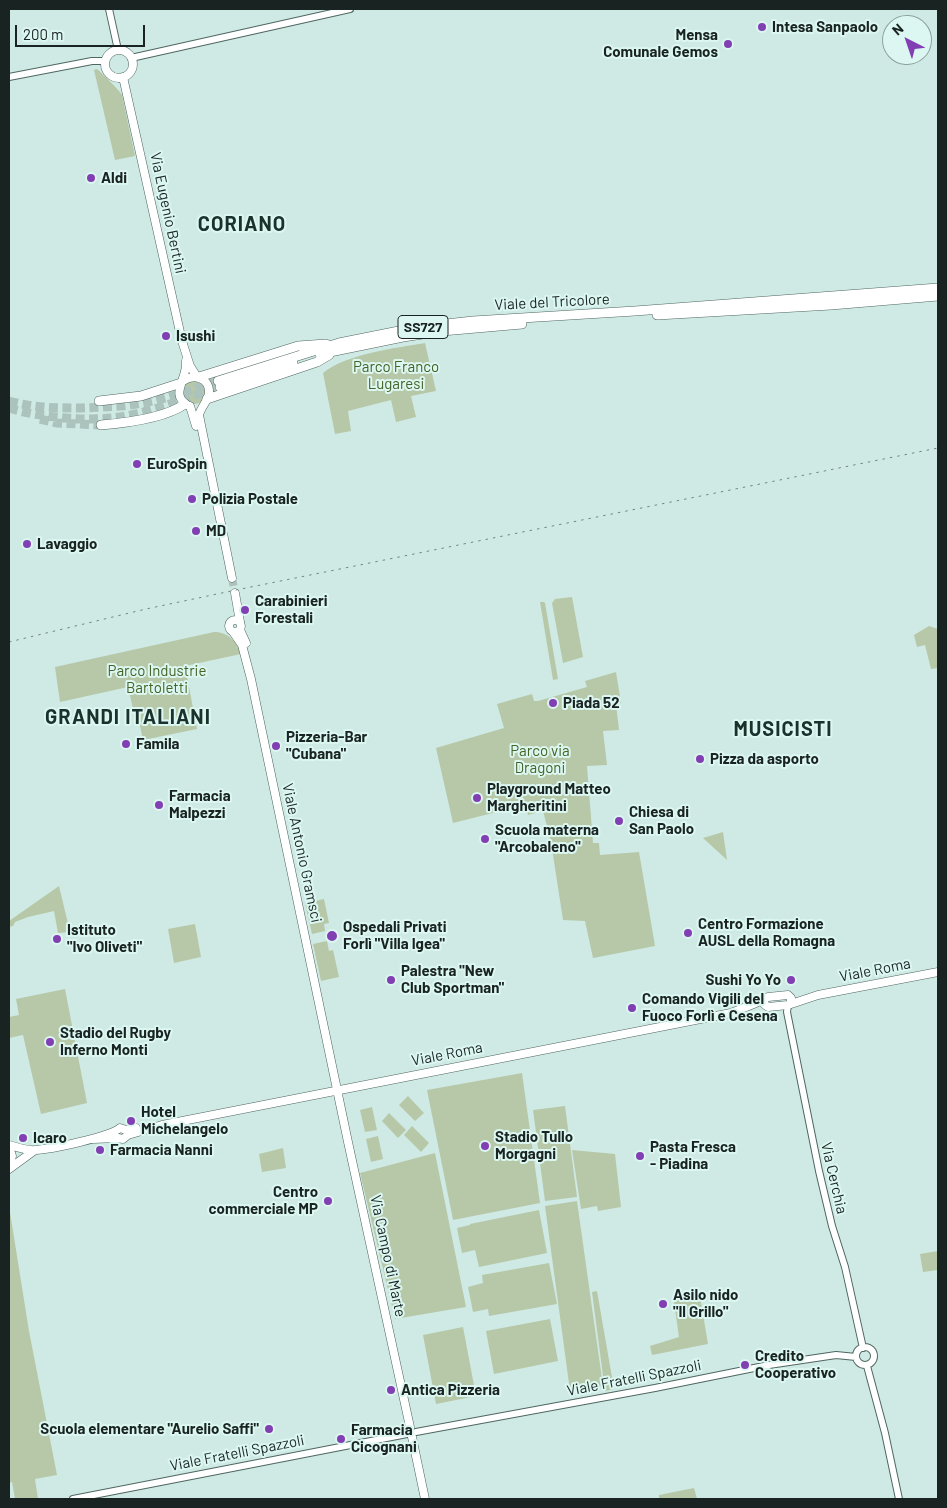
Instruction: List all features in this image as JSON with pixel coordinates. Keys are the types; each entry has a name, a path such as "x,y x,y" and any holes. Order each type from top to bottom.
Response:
{"highway":[{"path":"896,295 910,287 938,284"},
{"path":"896,295 938,288"},
{"path":"896,295 938,298"},
{"name":"Viale del Tricolore","path":"219,384 338,347 419,328 474,321 635,314 896,295"},
{"path":"198,377 298,346 338,347"},
{"path":"206,401 316,362 338,347"},
{"path":"99,401 141,396 182,382"},
{"path":"101,425 125,423 187,405"}],"main road":[{"path":"118,50 126,52 132,58 132,68 123,78 109,74 105,66 105,61 110,54 118,50"},
{"name":"Via Eugenio Bertini","path":"123,78 185,354 186,366 179,395 187,405 198,433 225,558 232,578 199,415 209,393 208,386 198,377 185,354"},
{"path":"182,382 188,378 198,377"},
{"path":"187,405 199,406 206,401"},
{"name":"Viale Antonio Gramsci","path":"235,592 237,626 246,644 338,1091"},
{"name":"Viale Roma","path":"787,1004 818,995 938,972"},
{"path":"786,995 787,1004 768,1008 764,1003 768,996 786,995"},
{"name":"Viale Roma","path":"34,1150 117,1135 123,1139 127,1132 338,1091 764,1003"},
{"name":"Via Campo di Marte","path":"338,1091 426,1499"},
{"path":"9,1168 12,1156 9,1146 34,1150"},
{"path":"9,1168 34,1150"}],"street":[{"path":"109,9 118,50"},
{"path":"132,58 350,9"},
{"path":"9,77 92,61 105,61"},
{"name":"Via Cerchia","path":"787,1004 819,1172 832,1226 845,1267 863,1348"},
{"path":"863,1348 870,1348 874,1353 874,1360 868,1366 860,1364 856,1357 863,1348"},
{"name":"Viale Fratelli Spazzoli","path":"73,1499 655,1388 769,1364 836,1354 856,1357"},
{"path":"868,1366 899,1499"}],"green space":[{"path":"97,69 122,95 135,156 115,160 94,70"},
{"name":"Parco Franco Lugaresi","path":"425,343 436,391 411,396 416,417 396,422 391,400 348,411 351,431 335,434 323,373 333,366 357,356"},
{"path":"194,380 199,381 205,387 205,397 199,403 194,404 189,403 183,397 182,392 183,387 189,381"},
{"path":"572,597 583,657 563,663 552,603 555,599"},
{"path":"540,602 545,603 558,679 553,680"},
{"path":"929,626 938,629 938,668 931,669 925,645 917,647 914,635"},
{"name":"Parco Industrie Bartoletti","path":"214,632 228,636 241,654 185,666 197,729 143,740 137,712 134,713 128,687 60,702 55,667"},
{"name":"Parco via Dragoni","path":"616,672 621,703 616,704 619,730 603,731 607,765 587,766 593,843 599,843 600,855 639,852 655,946 593,958 585,921 563,920 551,842 543,811 528,815 525,805 453,823 436,748 504,728 497,704 532,694 534,701 538,701 587,687 585,681"},
{"path":"723,832 727,860 703,838"},
{"path":"59,886 70,932 58,933 54,911 28,917 15,922 13,926 9,927 9,921"},
{"path":"324,899 329,923 324,924 325,931 312,934 305,903"},
{"path":"195,924 201,957 174,963 168,929"},
{"path":"327,941 329,951 333,950 339,977 321,981 313,944"},
{"name":"Stadio del Rugby Inferno Monti","path":"65,989 87,1103 41,1114 23,1035 9,1038 9,1017 19,1015 16,999"},
{"name":"Stadio Tullo Morgagni","path":"522,1073 540,1203 453,1220 427,1090"},
{"path":"408,1096 424,1113 415,1121 399,1105"},
{"path":"565,1106 577,1197 545,1201 533,1110"},
{"path":"372,1107 377,1130 365,1132 360,1110"},
{"path":"389,1113 406,1130 398,1138 382,1121"},
{"path":"412,1126 429,1143 421,1152 404,1135"},
{"path":"378,1136 383,1159 371,1162 366,1139"},
{"path":"283,1148 286,1168 262,1172 259,1154"},
{"path":"572,1150 615,1154 621,1207 598,1211 597,1206 581,1209"},
{"path":"435,1153 466,1307 395,1319 360,1173"},
{"path":"577,1201 603,1386 570,1391 545,1206"},
{"path":"9,1206 29,1331 57,1475 35,1479 38,1499 15,1499 12,1482 9,1483"},
{"path":"539,1210 547,1253 479,1267 475,1250 462,1253 457,1228"},
{"path":"938,1251 938,1270 923,1272 920,1254"},
{"path":"549,1263 557,1304 489,1316 488,1309 473,1312 468,1287 483,1283 482,1275"},
{"path":"699,1290 708,1344 652,1355 650,1346 679,1337 673,1295"},
{"path":"597,1291 614,1389 605,1391 592,1292"},
{"path":"550,1319 558,1361 494,1374 486,1331"},
{"path":"463,1327 476,1396 436,1404 423,1335"},
{"path":"694,1488 697,1499 659,1499 659,1495"}],"tunnel":[{"path":"9,401 54,408 122,406 167,397 218,381"},
{"path":"9,408 60,418 112,418 153,409 220,387"},
{"path":"40,419 57,423 101,425"},
{"path":"232,578 235,593"}],"railway":[{"path":"9,642 146,609 236,590 938,448"}],"place":[{"name":"Intesa Sanpaolo","path":"762,27"},
{"name":"Mensa Comunale Gemos","path":"728,44"},
{"name":"Aldi","path":"91,178"},
{"name":"Isushi","path":"166,336"},
{"name":"EuroSpin","path":"137,464"},
{"name":"Polizia Postale","path":"192,499"},
{"name":"MD","path":"196,531"},
{"name":"Lavaggio","path":"27,544"},
{"name":"Carabinieri Forestali","path":"245,610"},
{"name":"Piada 52","path":"553,703"},
{"name":"Famila","path":"126,744"},
{"name":"Pizzeria-Bar \"Cubana\"","path":"276,746"},
{"name":"Pizza da asporto","path":"700,759"},
{"name":"Playground Matteo Margheritini","path":"477,798"},
{"name":"Farmacia Malpezzi","path":"159,805"},
{"name":"Chiesa di San Paolo","path":"619,821"},
{"name":"Scuola materna \"Arcobaleno\"","path":"485,839"},
{"name":"Centro Formazione AUSL della Romagna","path":"688,933"},
{"name":"Ospedali Privati Forlì \"Villa Igea\"","path":"332,936"},
{"name":"Istituto \"Ivo Oliveti\"","path":"57,939"},
{"name":"Palestra \"New Club Sportman\"","path":"391,980"},
{"name":"Sushi Yo Yo","path":"791,980"},
{"name":"Comando Vigili del Fuoco Forlì e Cesena","path":"632,1008"},
{"name":"Stadio del Rugby Inferno Monti","path":"50,1042"},
{"name":"Hotel Michelangelo","path":"131,1121"},
{"name":"Icaro","path":"23,1138"},
{"name":"Stadio Tullo Morgagni","path":"485,1146"},
{"name":"Farmacia Nanni","path":"100,1150"},
{"name":"Pasta Fresca - Piadina","path":"640,1156"},
{"name":"Centro commerciale MP","path":"328,1201"},
{"name":"Asilo nido \"Il Grillo\"","path":"663,1304"},
{"name":"Credito Cooperativo","path":"745,1365"},
{"name":"Antica Pizzeria","path":"391,1390"},
{"name":"Scuola elementare \"Aurelio Saffi\"","path":"269,1429"},
{"name":"Farmacia Cicognani","path":"341,1439"}],"district":[{"name":"CORIANO","path":"242,224"},
{"name":"GRANDI ITALIANI","path":"128,717"},
{"name":"MUSICISTI","path":"783,729"}]}
